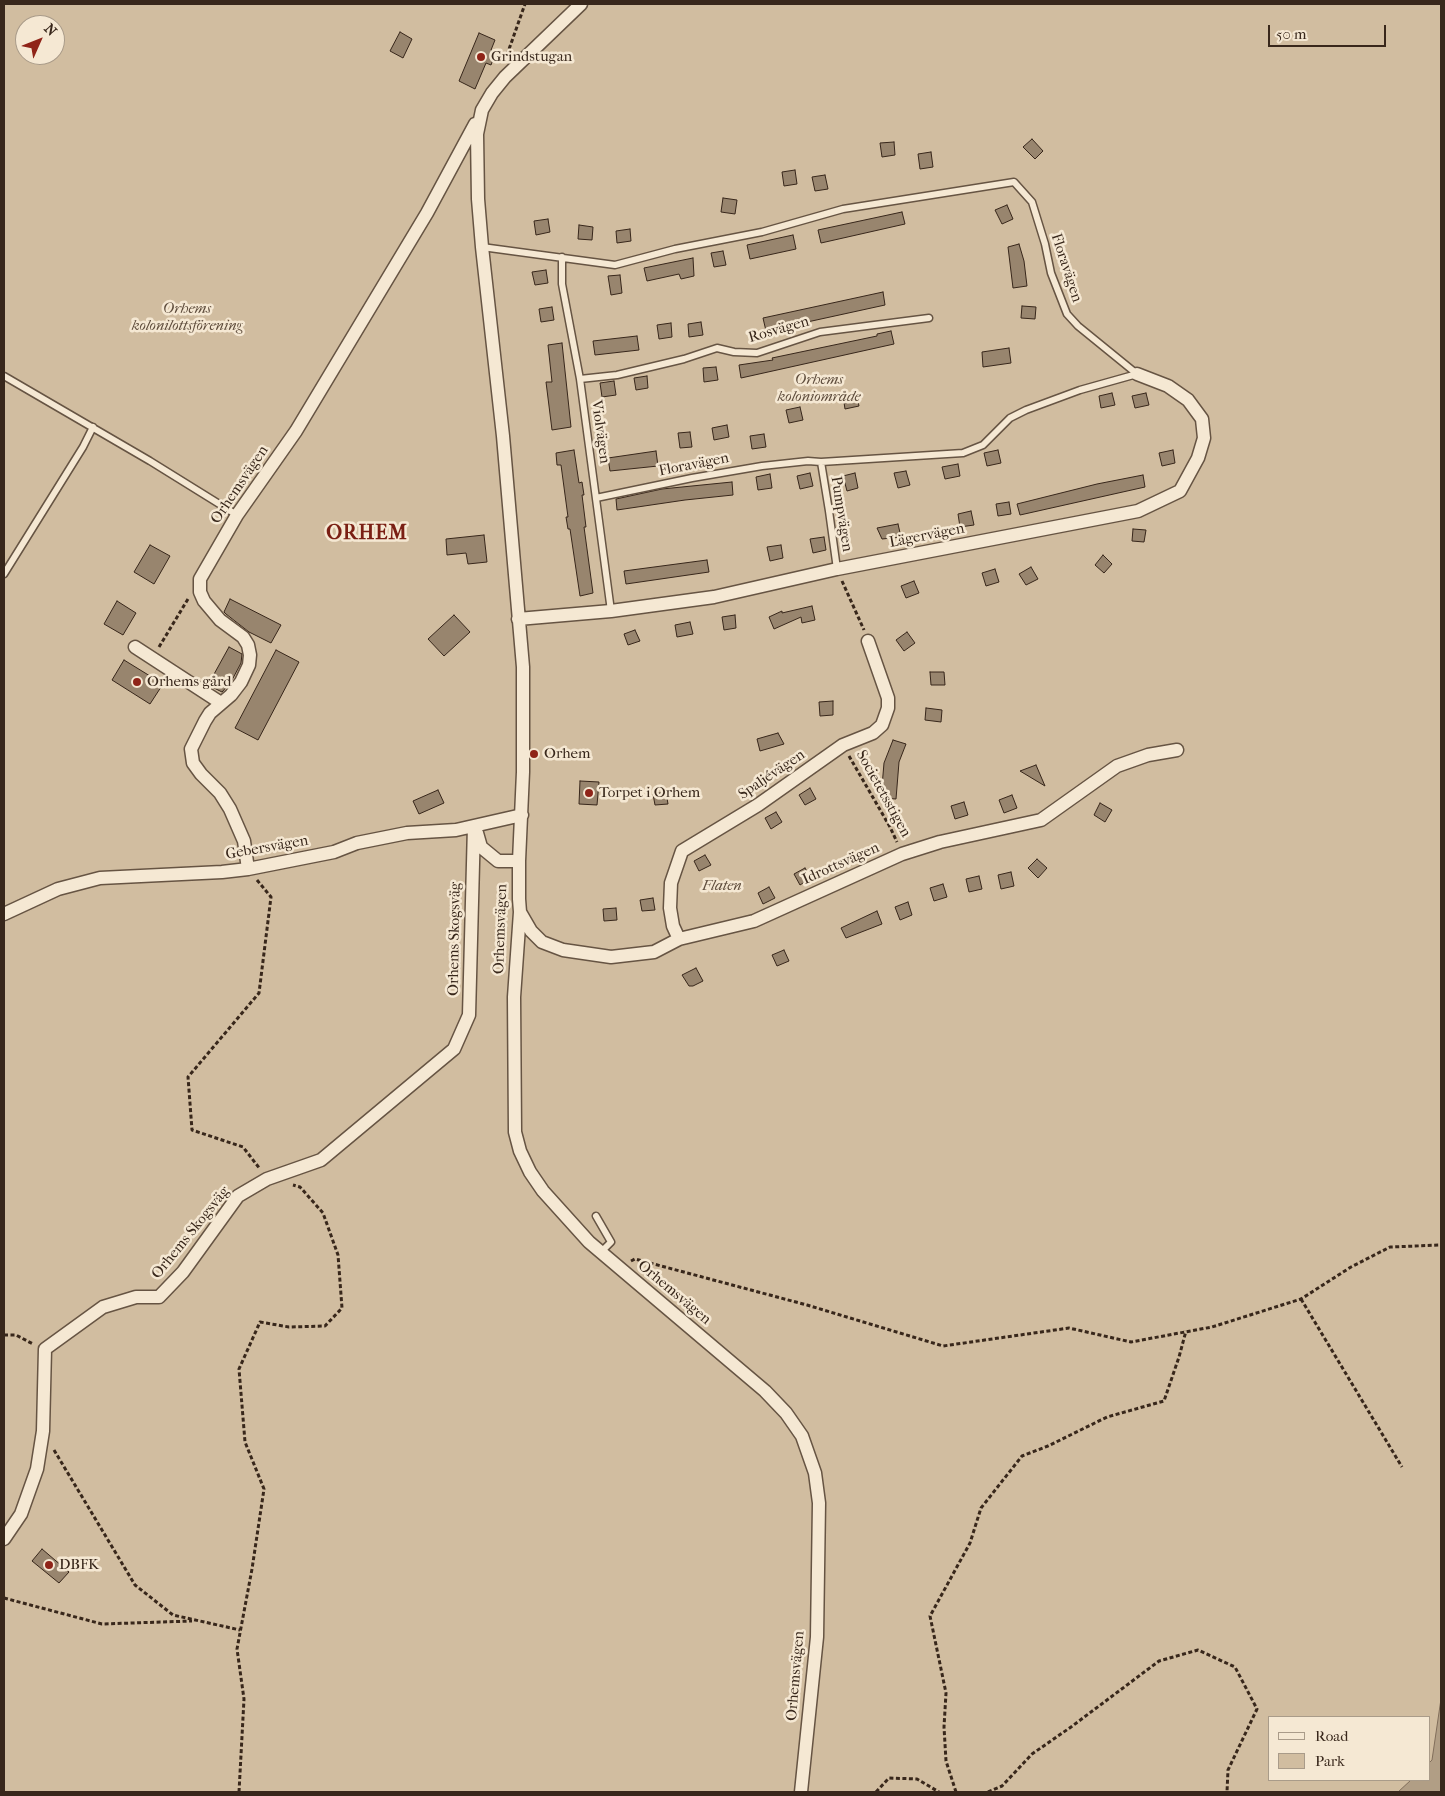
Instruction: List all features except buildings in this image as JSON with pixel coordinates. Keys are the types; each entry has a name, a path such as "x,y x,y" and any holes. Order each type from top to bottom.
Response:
{"street":[{"name":"Orhemsvägen","path":"200,579 236,515 296,431 427,213 492,93 505,77 580,4"},
{"name":"Orhemsvägen","path":"482,110 477,134 476,154 482,247 504,446 523,666 523,772 519,861 520,912 514,997 515,1132 520,1151 534,1179 589,1242 765,1391 786,1413 802,1436 815,1473 819,1503 817,1637 801,1792"},
{"name":"Lägervägen","path":"518,619 611,611 714,597 837,569 1138,511 1180,491 1198,458 1204,438 1202,419 1188,400 1168,386 1137,374"},
{"path":"200,579 200,592 204,601 220,620 243,637 248,645 250,655 241,682 231,695 210,713 204,721 191,749 193,763 220,793 230,808 244,841 248,869"},
{"name":"Spaljévägen","path":"679,939 673,926 670,908 671,884 682,851 758,805 843,745 873,733 882,724 888,708 888,698 868,641"},
{"path":"135,647 222,703"},
{"name":"Idrottsvägen","path":"520,912 531,930 542,942 562,950 610,956 654,952 679,939 754,921 902,854 940,842 1041,820 1117,766 1148,755 1177,750"},
{"path":"519,861 498,861 481,847 474,826 522,815"},
{"name":"Gebersvägen","path":"4,914 58,889 100,878 248,869 334,852 357,843 407,833 456,830 474,826"},
{"name":"Orhems Skogsväg","path":"45,1349 103,1307 136,1297 159,1297 183,1272 238,1196 267,1178 322,1160 454,1049 469,1015 474,826"},
{"path":"4,1539 21,1514 37,1469 43,1432 45,1349"}],"lane":[{"name":"Floravägen","path":"482,247 615,265 675,249 762,232 843,209 1014,182 1032,202 1045,244 1051,273 1067,314 1078,326 1137,374"},
{"name":"Violvägen","path":"562,257 562,284 580,379 611,611"},
{"name":"Rosvägen","path":"580,379 617,375 684,359 717,348 734,352 756,353 820,332 929,318"},
{"name":"Floravägen","path":"596,498 762,466 808,461 821,462 963,452 983,445 1010,418 1026,410 1080,390 1137,374"},
{"path":"4,376 93,427 236,515"},
{"path":"4,574 84,447 93,427"},
{"name":"Pumpvägen","path":"821,462 830,511 837,569"},
{"path":"596,1216 611,1242 601,1252"}],"path":[{"path":"505,77 504,62 526,4"},
{"path":"837,569 868,641"},
{"path":"152,658 200,579"},
{"name":"Societetsstigen","path":"843,745 890,827 902,854"},
{"path":"248,869 271,897 259,993 188,1077 192,1130 243,1147 267,1178"},
{"path":"240,1792 244,1699 237,1649 264,1489 245,1442 239,1369 260,1322 289,1327 325,1326 342,1308 338,1255 324,1213 300,1187 292,1185"},
{"path":"620,1269 635,1259 807,1305 943,1346 1069,1328 1131,1342 1212,1326 1301,1299 1351,1266 1390,1247 1441,1245"},
{"path":"1301,1299 1402,1468"},
{"path":"956,1792 946,1761 944,1727 946,1693 930,1616 970,1543 981,1508 1022,1456 1048,1446 1107,1417 1164,1400 1186,1331"},
{"path":"4,1335 16,1335 45,1349"},
{"path":"43,1432 136,1585 173,1615 240,1630"},
{"path":"4,1598 102,1624 198,1621"},
{"path":"988,1792 1002,1786 1032,1754 1072,1727 1159,1661 1198,1650 1235,1667 1257,1709 1228,1770 1227,1792"},
{"path":"876,1792 889,1778 918,1779 939,1792"}],"green space":[{"name":"Flaten","path":"4,4 1441,4 1441,1792 4,1792"}],"shaded area":[{"path":"1441,1699 1441,1792 1398,1792 1410,1781 1430,1781 1430,1762 1432,1760"}],"place":[{"name":"Grindstugan","path":"481,57"},
{"name":"Orhems gård","path":"137,682"},
{"name":"Orhem","path":"534,754"},
{"name":"Torpet i Orhem","path":"589,793"},
{"name":"DBFK","path":"49,1565"}],"district":[{"name":"ORHEM","path":"367,534"}],"park label":[{"name":"Orhems kolonilottsförening","path":"187,318"},
{"name":"Orhems koloniområde","path":"819,388"}]}
